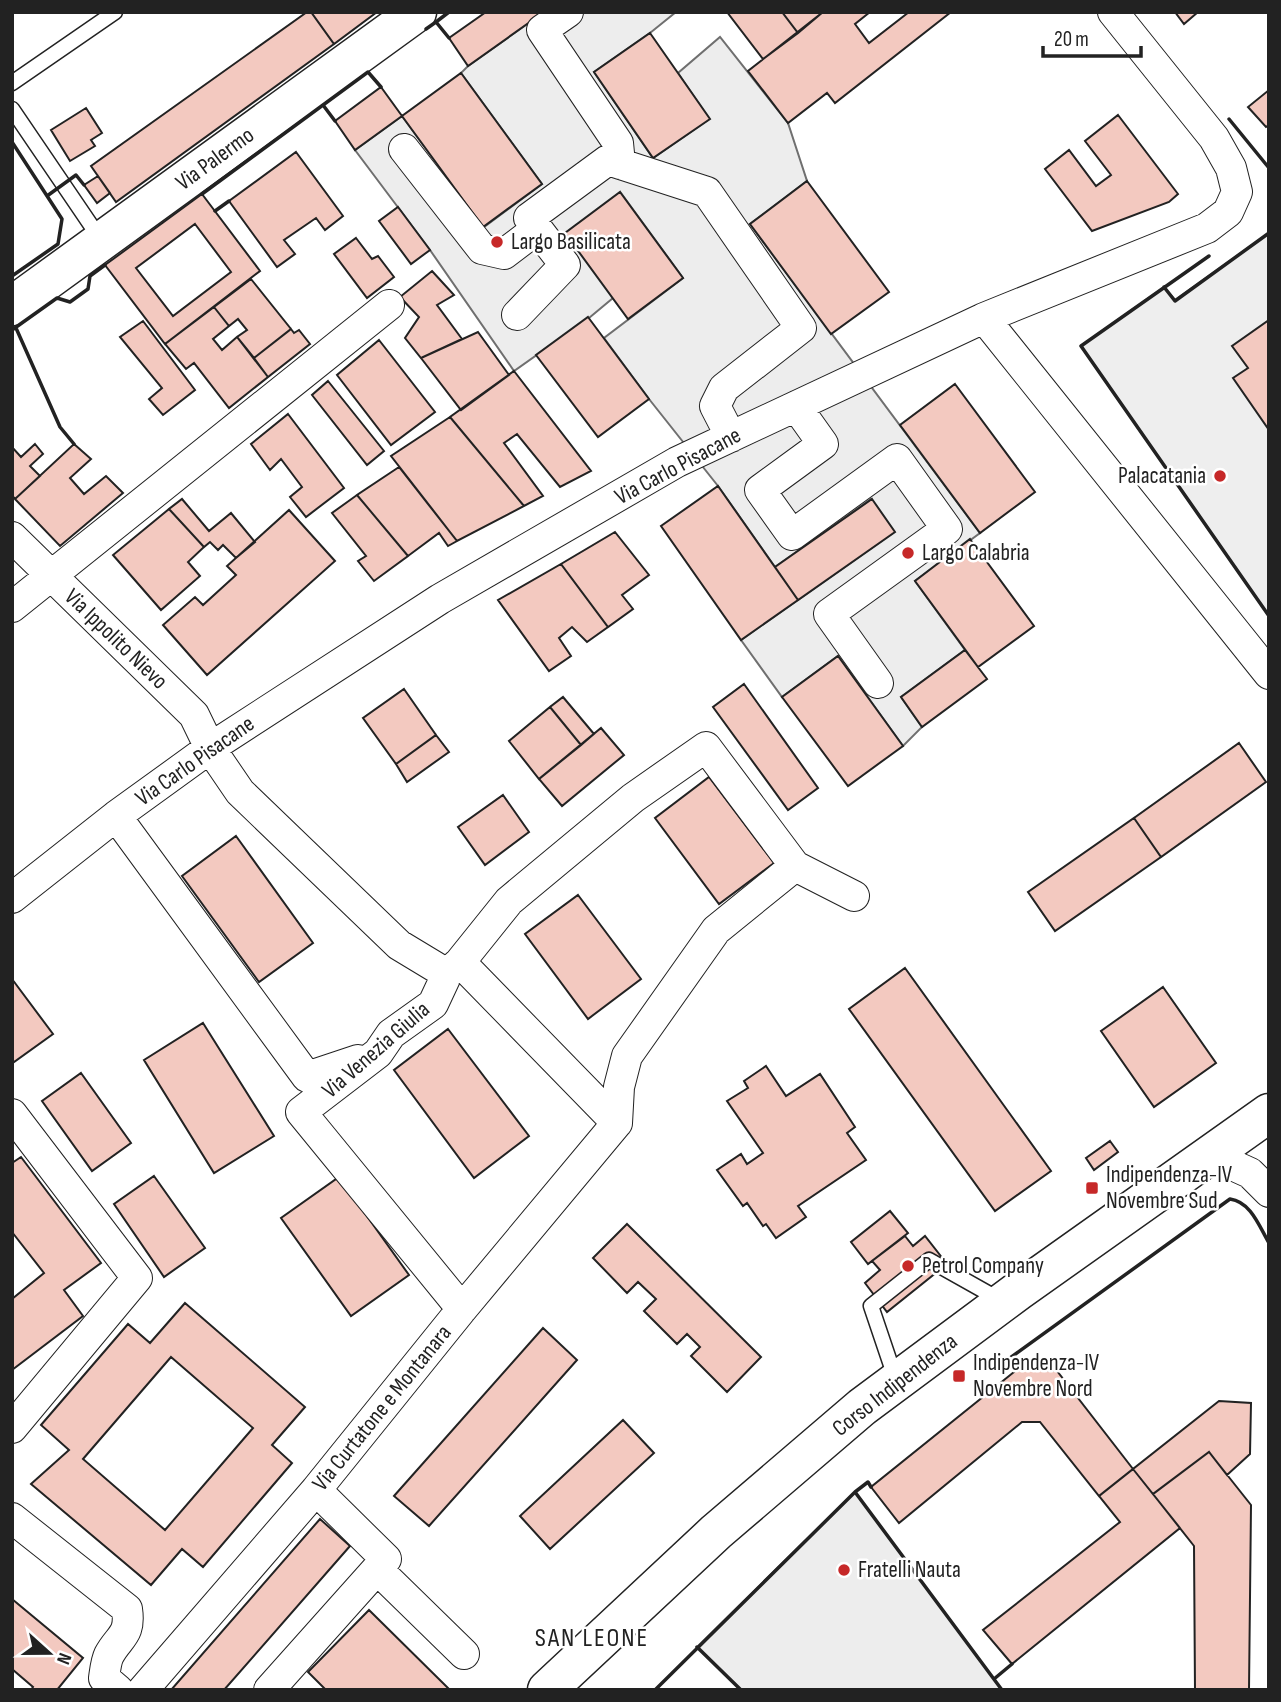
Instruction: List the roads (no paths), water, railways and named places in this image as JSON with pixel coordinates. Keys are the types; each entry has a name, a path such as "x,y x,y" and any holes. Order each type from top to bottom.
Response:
{"main road":[{"name":"Via Palermo","path":"12,306 417,12"},
{"name":"Corso Indipendenza","path":"547,1690 716,1532 862,1407 1003,1302 1269,1113"}],"street":[{"path":"568,12 542,30 618,143 620,164"},
{"name":"Via Carlo Pisacane","path":"12,898 116,816 210,748 440,600 677,462 984,318 1207,228 1228,212 1237,192 1231,168 1214,138 1113,12"},
{"path":"404,149 482,249 504,254 537,229"},
{"path":"517,315 565,265 529,218 608,160 707,192 801,328 724,388 715,406 731,437"},
{"path":"12,607 389,305"},
{"path":"984,318 1269,674"},
{"path":"796,406 823,444 760,490 792,535 897,460 947,529 829,614 878,683"},
{"name":"Via Ippolito Nievo","path":"12,537 194,715 210,748"},
{"path":"617,1123 454,968 509,901 633,798 706,747 795,866 854,896"},
{"name":"Via Venezia Giulia","path":"210,748 240,792 399,945 454,968 433,1003 391,1034 378,1053 301,1112 462,1309"},
{"path":"116,816 307,1077 378,1053"},
{"path":"617,1123 619,1087 627,1056 716,930 795,866"},
{"path":"12,1114 137,1278 12,1428"},
{"name":"Via Curtatone e Montanara","path":"142,1690 316,1490 617,1123"},
{"path":"1205,1158 1228,1163 1250,1173 1269,1192"},
{"path":"316,1490 464,1654"},
{"path":"12,1518 127,1609 129,1622 123,1637 108,1657 104,1678 118,1690"},
{"path":"269,1690 382,1564"}],"lane":[{"path":"12,83 115,12"},
{"path":"12,109 102,241"},
{"path":"896,1382 871,1306 929,1260 1003,1302"}],"place":[{"name":"Largo Basilicata","path":"497,242"},
{"name":"Palacatania","path":"1220,476"},
{"name":"Largo Calabria","path":"908,553"},
{"name":"Indipendenza-IV Novembre Sud","path":"1092,1188"},
{"name":"Petrol Company","path":"908,1266"},
{"name":"Indipendenza-IV Novembre Nord","path":"959,1376"},
{"name":"Fratelli Nauta","path":"844,1570"}],"district":[{"name":"SAN LEONE","path":"592,1638"}]}
